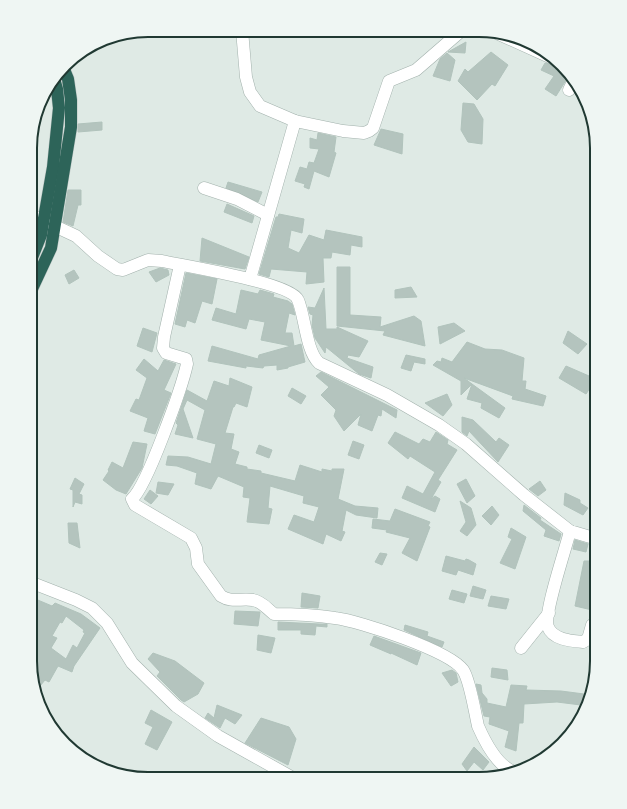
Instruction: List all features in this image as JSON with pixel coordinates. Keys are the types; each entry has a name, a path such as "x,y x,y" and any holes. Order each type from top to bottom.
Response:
{"highway":[{"path":"37,245 41,235 50,224 71,128 71,100 66,73"},
{"path":"37,278 51,248 50,224 53,167 59,108 56,86"}],"street":[{"path":"243,37 246,77 250,92 260,106 295,121 343,131 369,131 375,121 389,81 416,70 448,47 456,37"},
{"path":"250,279 295,121"},
{"path":"204,188 237,199 268,215"},
{"path":"37,217 76,236 104,261 117,269 123,270 148,260 162,261 250,279 290,292 297,296 313,353 319,363 387,395 439,425 466,444 524,495 570,531 590,537"},
{"path":"180,265 164,336 163,348 166,352 186,359 187,364 159,444 141,489 132,499 135,505 191,538 196,548 198,564 222,596 226,599 242,601 254,600 266,606 274,614 334,617 356,622 430,650 454,661 466,675 482,734 502,765 507,768"},
{"path":"570,531 548,613 548,627 554,634 564,639 583,642 587,640 590,631"},
{"path":"37,585 92,608 107,623 132,663 176,706 218,736 282,772"},
{"path":"521,648 548,613"}],"building":[{"path":"466,42 465,53 448,52"},
{"path":"491,52 508,65 495,86 492,84 477,100 458,81 465,69 468,72"},
{"path":"447,53 455,60 450,81 433,76 440,59"},
{"path":"545,63 553,65 553,68 560,72 566,80 556,96 545,89 554,76 541,70"},
{"path":"463,103 474,104 483,119 482,144 468,142 461,130"},
{"path":"102,122 102,130 78,132 78,124"},
{"path":"381,129 403,134 402,154 374,145"},
{"path":"318,133 336,137 334,152 336,153 329,177 314,171 309,189 304,187 305,184 295,181 300,167 307,169 309,162 314,163 319,149 310,148 310,138 317,140"},
{"path":"228,182 262,192 258,202 226,188"},
{"path":"68,190 81,190 81,205 78,205 73,226 63,222"},
{"path":"227,204 254,216 252,223 224,212"},
{"path":"279,214 304,219 302,233 291,230 288,248 299,253 309,235 324,240 326,230 362,237 362,247 351,245 350,255 332,252 331,258 323,258 324,282 306,284 307,272 271,269 269,277 259,274 276,217 278,217"},
{"path":"202,238 249,257 245,269 200,261"},
{"path":"337,267 350,267 350,315 381,317 380,327 414,316 421,321 425,346 383,335 385,331 337,326"},
{"path":"160,268 168,270 169,275 156,282 149,272"},
{"path":"74,270 79,278 69,284 65,275"},
{"path":"186,273 217,279 212,304 202,301 195,323 187,320 185,327 175,324"},
{"path":"411,287 417,297 395,298 395,290"},
{"path":"324,288 326,329 337,329 337,327 368,341 359,357 348,355 347,358 373,367 371,378 359,374 326,347 325,353 315,338 312,325 313,315 310,314 308,307 315,308"},
{"path":"241,290 258,294 260,290 274,294 273,297 288,301 292,304 295,315 289,313 285,333 292,333 294,346 301,344 305,362 277,370 277,365 264,366 263,368 246,366 246,368 208,361 212,346 258,359 259,355 291,346 261,340 265,322 249,319 246,329 212,320 216,308 236,314"},
{"path":"454,323 465,331 440,344 438,327"},
{"path":"143,328 157,333 152,352 137,346"},
{"path":"568,331 587,344 578,354 563,343"},
{"path":"467,342 485,349 502,350 524,358 522,381 526,381 525,389 546,396 543,406 512,399 513,396 464,378 472,384 461,395 461,381 433,365 437,361 441,362 442,358 452,362"},
{"path":"406,355 425,359 425,364 414,362 411,371 401,368"},
{"path":"144,359 158,371 164,360 176,364 164,390 171,393 155,434 144,431 148,418 130,411 136,399 139,400 147,378 136,370"},
{"path":"566,366 590,376 590,388 586,394 559,378"},
{"path":"321,372 397,410 396,418 382,409 381,416 378,415 372,431 358,425 361,414 344,431 334,416 336,410 321,395 329,387 316,376"},
{"path":"230,378 252,387 247,407 236,403 233,407 225,433 234,434 231,449 239,452 235,464 247,467 247,469 261,471 261,473 295,481 300,465 322,472 322,469 332,471 332,469 344,469 338,499 355,506 378,508 377,518 356,515 346,510 342,531 345,532 341,541 326,534 323,544 288,529 294,515 314,522 319,507 303,503 304,496 270,486 268,508 272,509 269,524 247,522 250,498 243,497 244,487 218,476 211,489 195,484 197,473 177,466 166,465 168,456 188,457 211,464 216,444 197,439 205,410 187,400 183,409 193,438 175,434 178,425 176,423 187,390 207,401 214,381 229,386"},
{"path":"472,384 505,408 499,418 481,408 482,403 467,399"},
{"path":"292,388 306,396 301,404 288,396"},
{"path":"447,394 452,405 443,416 425,403"},
{"path":"462,417 473,420 496,442 499,438 509,445 498,462 469,431 467,436 462,432"},
{"path":"395,432 419,444 423,439 430,442 436,432 448,440 447,444 457,450 438,480 441,482 431,499 435,496 440,499 435,512 402,498 407,486 423,494 435,472 410,456 408,459 388,443"},
{"path":"353,441 364,445 359,459 348,455"},
{"path":"133,442 147,444 142,468 126,494 116,490 103,480 109,471 108,470 112,462 123,468"},
{"path":"259,445 272,450 269,458 256,453"},
{"path":"75,478 84,484 79,494 82,495 82,504 75,502 73,507 73,490 70,489"},
{"path":"466,479 475,496 467,503 457,484"},
{"path":"540,481 546,490 538,496 529,489"},
{"path":"158,482 174,484 168,495 156,493"},
{"path":"150,490 158,496 151,504 144,499"},
{"path":"565,493 580,500 580,503 588,508 583,515 564,505"},
{"path":"460,501 471,508 476,525 467,536 460,531 466,522"},
{"path":"524,505 541,518 540,520 561,534 559,541 544,536 546,530 523,511"},
{"path":"492,506 499,515 491,525 482,516"},
{"path":"395,509 430,522 428,526 430,527 417,561 402,553 410,538 386,532 387,530 372,528 373,519 390,521"},
{"path":"68,523 77,523 80,548 69,543"},
{"path":"511,528 526,537 515,569 500,563 512,539 508,537"},
{"path":"575,540 588,544 586,552 573,549"},
{"path":"380,553 387,554 382,565 375,562"},
{"path":"446,556 465,561 466,559 476,564 473,575 458,570 456,575 442,571"},
{"path":"584,561 590,561 590,610 575,606"},
{"path":"473,586 486,590 483,599 470,596"},
{"path":"452,590 467,594 464,603 449,599"},
{"path":"302,593 320,596 318,608 301,607"},
{"path":"491,596 509,599 506,609 488,606"},
{"path":"37,600 52,606 55,603 81,614 100,628 74,666 72,672 58,666 49,682 45,680 40,686 37,661","holes":["66,616 84,630 83,632 85,633 77,648 73,645 66,659 51,648 57,638 52,636 60,622 62,623"]},
{"path":"235,611 260,612 258,626 234,624"},
{"path":"278,622 327,624 327,627 316,626 315,635 301,634 301,630 278,630"},
{"path":"405,625 428,632 427,636 444,642 442,647 404,630"},
{"path":"258,635 275,638 271,653 257,650"},
{"path":"374,636 421,653 417,665 370,645"},
{"path":"153,653 175,661 204,683 198,694 184,702 181,700 157,676 160,672 148,659"},
{"path":"492,668 507,670 508,680 491,677"},
{"path":"452,670 456,673 458,682 451,686 442,673"},
{"path":"476,684 481,685 482,693 487,699 487,703 506,707 511,685 527,686 526,690 561,691 584,694 581,705 557,702 524,704 523,723 519,723 516,751 505,747 509,731 489,724 490,717 484,716"},
{"path":"217,705 242,715 235,724 225,718 220,728 205,718 208,713 214,718"},
{"path":"151,710 172,722 157,750 145,744 153,727 145,723"},
{"path":"261,718 289,727 296,739 288,765 245,743"},
{"path":"474,747 489,762 483,770 474,762 467,771 462,764"}]}
